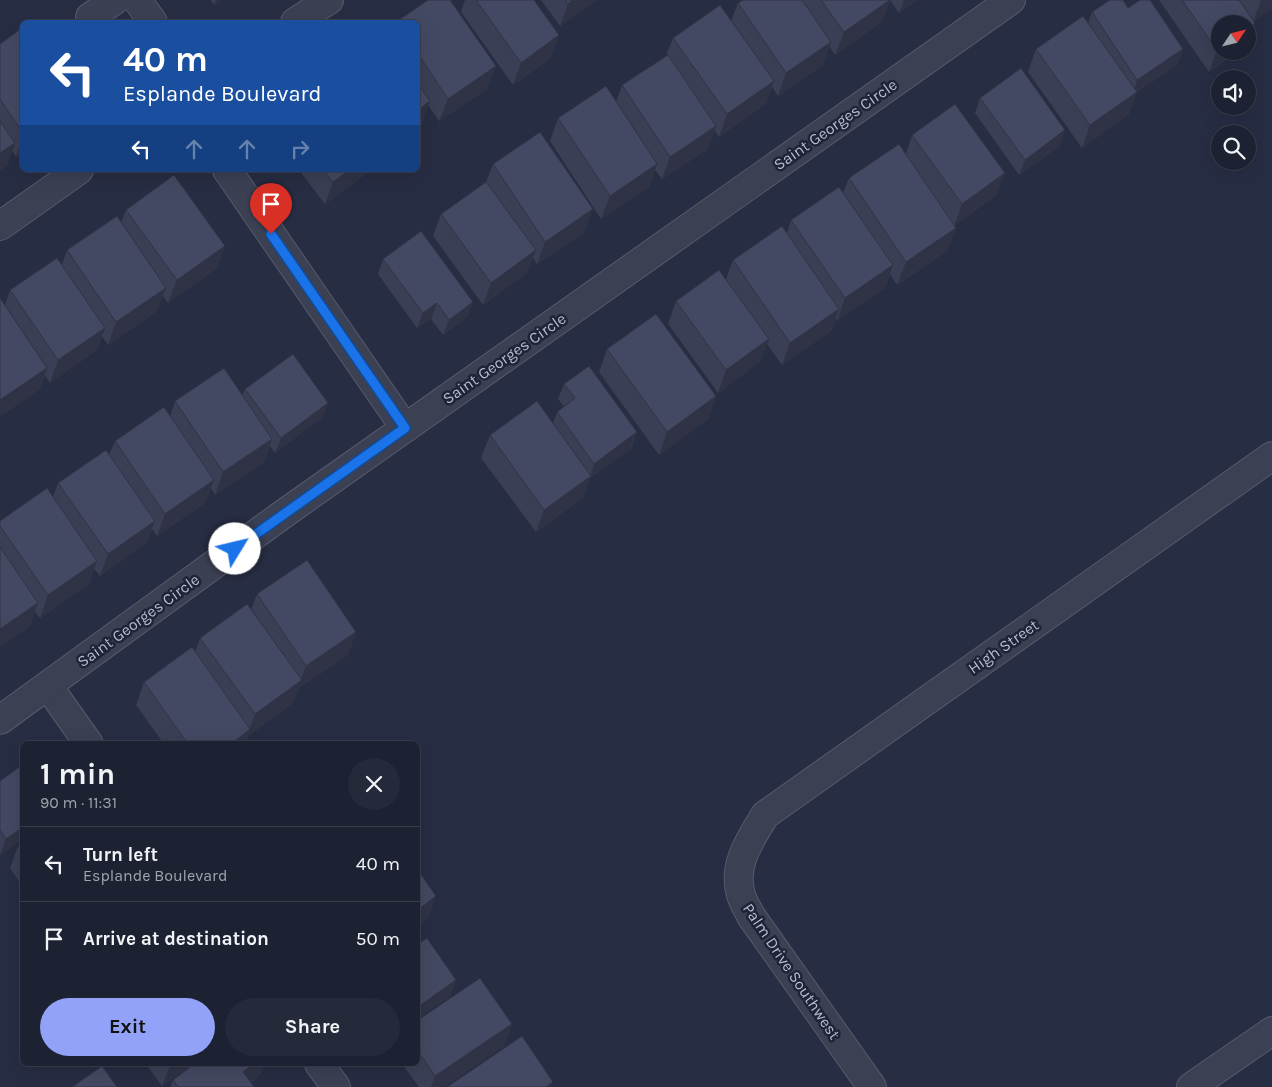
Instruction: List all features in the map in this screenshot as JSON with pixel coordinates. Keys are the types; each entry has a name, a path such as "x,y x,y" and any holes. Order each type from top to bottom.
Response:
{"street":[{"path":"88,13 115,0"},
{"path":"137,0 152,20"},
{"path":"298,20 329,0"},
{"name":"Saint Georges Circle","path":"0,720 405,428 1011,0"},
{"path":"0,226 76,172"},
{"path":"227,172 405,428"},
{"name":"High Street","path":"746,847 765,815 1272,456"},
{"path":"48,686 87,741"},
{"name":"Palm Drive Southwest","path":"746,847 739,866 740,885 741,895 751,916 872,1087"},
{"path":"1191,1087 1272,1031"},
{"path":"320,1066 336,1087"}],"building":[{"path":"428,0 450,0 496,66 448,99 420,57 420,20 399,20"},
{"path":"476,0 534,0 559,35 521,63"},
{"path":"565,0 573,0 568,4"},
{"path":"743,0 802,0 831,42 786,73 738,3"},
{"path":"821,0 890,0 844,32"},
{"path":"1110,0 1123,0 1128,8 1140,0 1150,0 1183,49 1137,80 1092,12"},
{"path":"1182,0 1239,0 1249,15 1211,15 1211,41"},
{"path":"720,5 774,81 727,114 673,38"},
{"path":"1083,16 1137,92 1090,125 1036,49"},
{"path":"20,29 20,129 0,99 0,44"},
{"path":"668,55 716,126 670,157 622,85"},
{"path":"1021,68 1065,130 1025,160 980,98"},
{"path":"606,86 657,164 610,196 558,118"},
{"path":"420,87 430,101 420,108"},
{"path":"955,104 1005,173 962,204 912,135"},
{"path":"0,121 15,143 0,153"},
{"path":"540,132 593,209 545,242 493,164"},
{"path":"899,144 956,228 906,262 849,178"},
{"path":"326,172 346,172 333,182"},
{"path":"174,175 225,246 177,280 126,210"},
{"path":"486,182 536,250 491,283 441,214"},
{"path":"839,187 893,265 845,298 791,220"},
{"path":"117,216 166,288 116,322 67,250"},
{"path":"782,226 839,309 790,343 733,260"},
{"path":"421,231 473,302 449,320 437,303 423,313 383,259"},
{"path":"57,258 105,328 58,360 10,290"},
{"path":"719,270 769,339 726,370 676,301"},
{"path":"0,298 47,368 0,400"},
{"path":"656,314 716,396 667,432 607,349"},
{"path":"293,354 328,403 281,438 245,389"},
{"path":"589,366 637,432 594,464 557,412 575,398 564,384"},
{"path":"224,368 272,439 223,472 175,401"},
{"path":"537,401 591,476 544,510 490,435"},
{"path":"164,407 214,480 165,514 115,441"},
{"path":"106,450 155,521 108,554 58,483"},
{"path":"47,488 97,561 48,595 0,526 0,521"},
{"path":"0,547 38,603 0,629"},
{"path":"307,560 356,632 306,666 257,594"},
{"path":"247,604 302,680 255,714 200,638"},
{"path":"192,647 250,729 235,741 186,741 144,682"},
{"path":"20,766 20,829 6,839 0,830 0,781"},
{"path":"420,873 436,896 420,908"},
{"path":"427,938 456,980 420,1006 420,943"},
{"path":"480,978 512,1024 435,1076 420,1054 420,1019"},
{"path":"522,1036 553,1082 546,1087 447,1087"},
{"path":"102,1066 117,1087 72,1087"},
{"path":"191,1066 250,1066 243,1072 254,1087 178,1087 173,1080"}],"route":[{"path":"235,549 405,428 271,234"}]}
